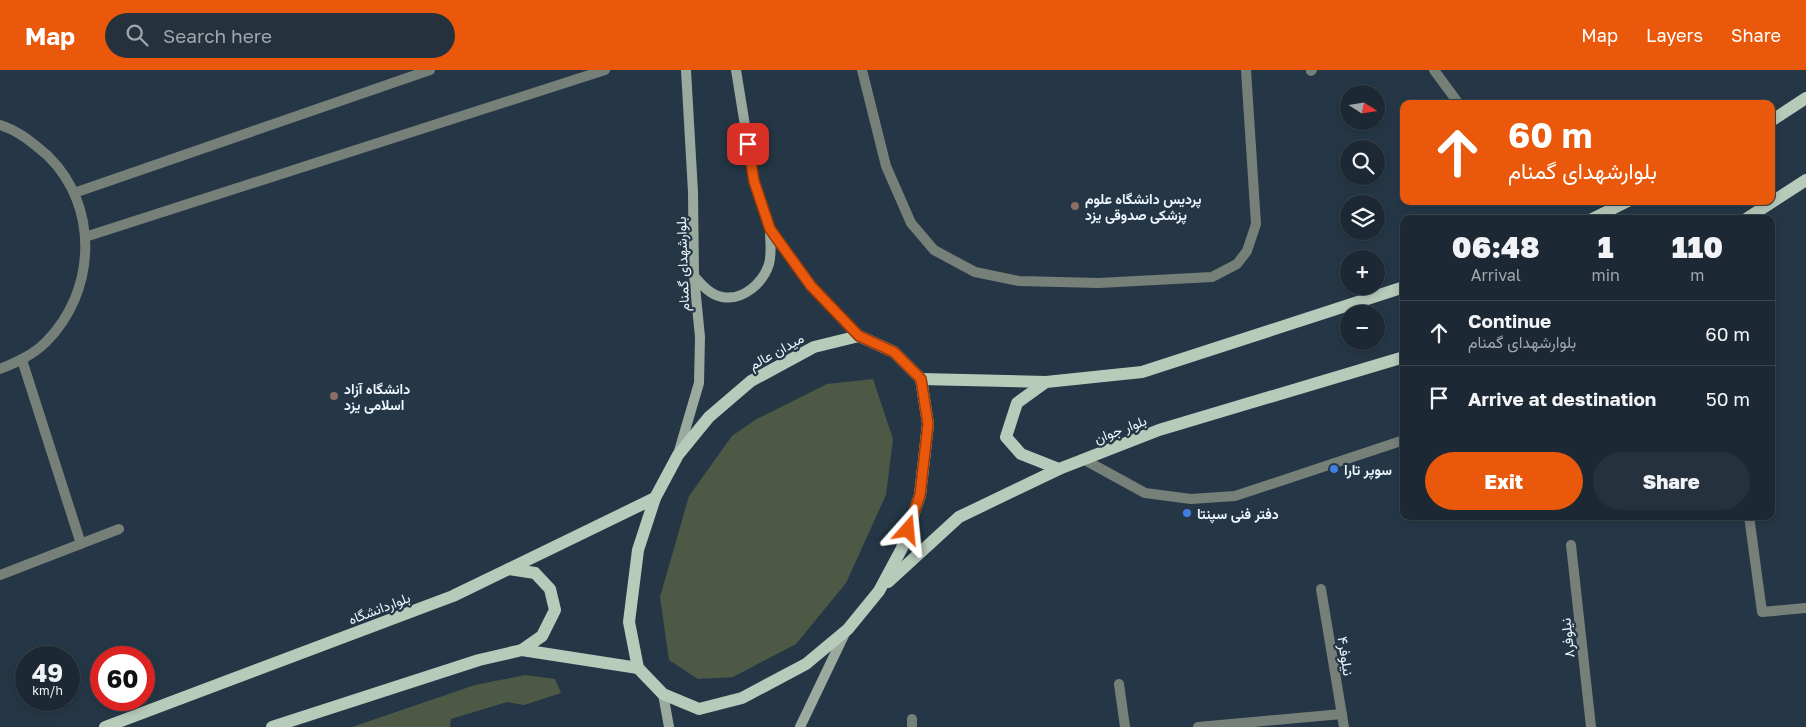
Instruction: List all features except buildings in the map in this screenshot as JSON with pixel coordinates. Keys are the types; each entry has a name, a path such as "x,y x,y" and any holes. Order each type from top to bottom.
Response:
{"main road":[{"name":"بلوارشهدای گمنام","path":"678,455 699,383 700,337 694,276 694,192 686,70"},
{"path":"522,650 638,668 663,694 699,709 742,698 806,664 848,629 878,591 902,548 920,495 928,424 921,379 894,352 859,336 811,286 770,229 754,181 736,70"},
{"path":"1775,118 1806,98"},
{"path":"1775,200 1806,180"},
{"path":"1600,215 1620,205"},
{"path":"1752,215 1768,205"},
{"path":"694,276 706,289 722,297 741,295 752,290 763,277 770,262 770,229"},
{"path":"921,379 1046,382 1142,372 1400,288"},
{"name":"میدان عالم","path":"638,668 630,622 638,550 655,498 678,455 709,417 751,381 814,347 859,336"},
{"name":"بلوار جوان","path":"878,591 959,517 1059,469 1159,430 1400,358"},
{"path":"1046,382 1017,403 1006,437 1021,454 1059,469"},
{"name":"بلواردانشگاه","path":"105,727 453,596 655,498"},
{"path":"272,727 479,660 522,650 542,636 555,610 550,589 535,574 509,569"},
{"path":"800,727 848,629"},
{"path":"663,694 669,727"}],"street":[{"path":"74,193 430,70"},
{"path":"85,237 605,70"},
{"path":"862,70 886,166 911,223 934,250 975,272 1019,281 1099,284 1212,277 1237,264 1247,251 1256,224 1246,70"},
{"path":"1434,70 1456,100"},
{"path":"0,125 33,142 56,165 74,193 82,214 85,237 85,266 77,295 64,321 45,343 22,360 0,369"},
{"path":"22,360 81,544"},
{"path":"1083,459 1145,492 1191,499 1235,496 1400,441"},
{"path":"1750,520 1762,612 1806,608"},
{"path":"0,575 119,529"},
{"name":"نیلوفر۸","path":"1571,545 1591,727"},
{"name":"نیلوفر۴","path":"1321,589 1344,727"},
{"path":"1119,684 1125,727"},
{"path":"1198,727 1342,714"}],"green space":[{"path":"873,379 893,439 886,495 846,583 796,644 733,677 698,679 669,660 660,597 689,496 732,436 755,420 827,384"},
{"path":"525,675 555,679 561,693 524,705 507,702 451,719 450,727 352,727 475,685"}],"place":[{"name":"پردیس دانشگاه علوم پزشکی صدوقی یزد","path":"1075,206"},
{"name":"دانشگاه آزاد اسلامی یزد","path":"334,396"},
{"name":"سوپر تارا","path":"1334,469"},
{"name":"دفتر فنی سپنتا","path":"1187,513"}],"route":[{"path":"748,144 754,181 770,229 811,286 859,336 894,352 921,379 928,424 920,495 908,530"}]}
